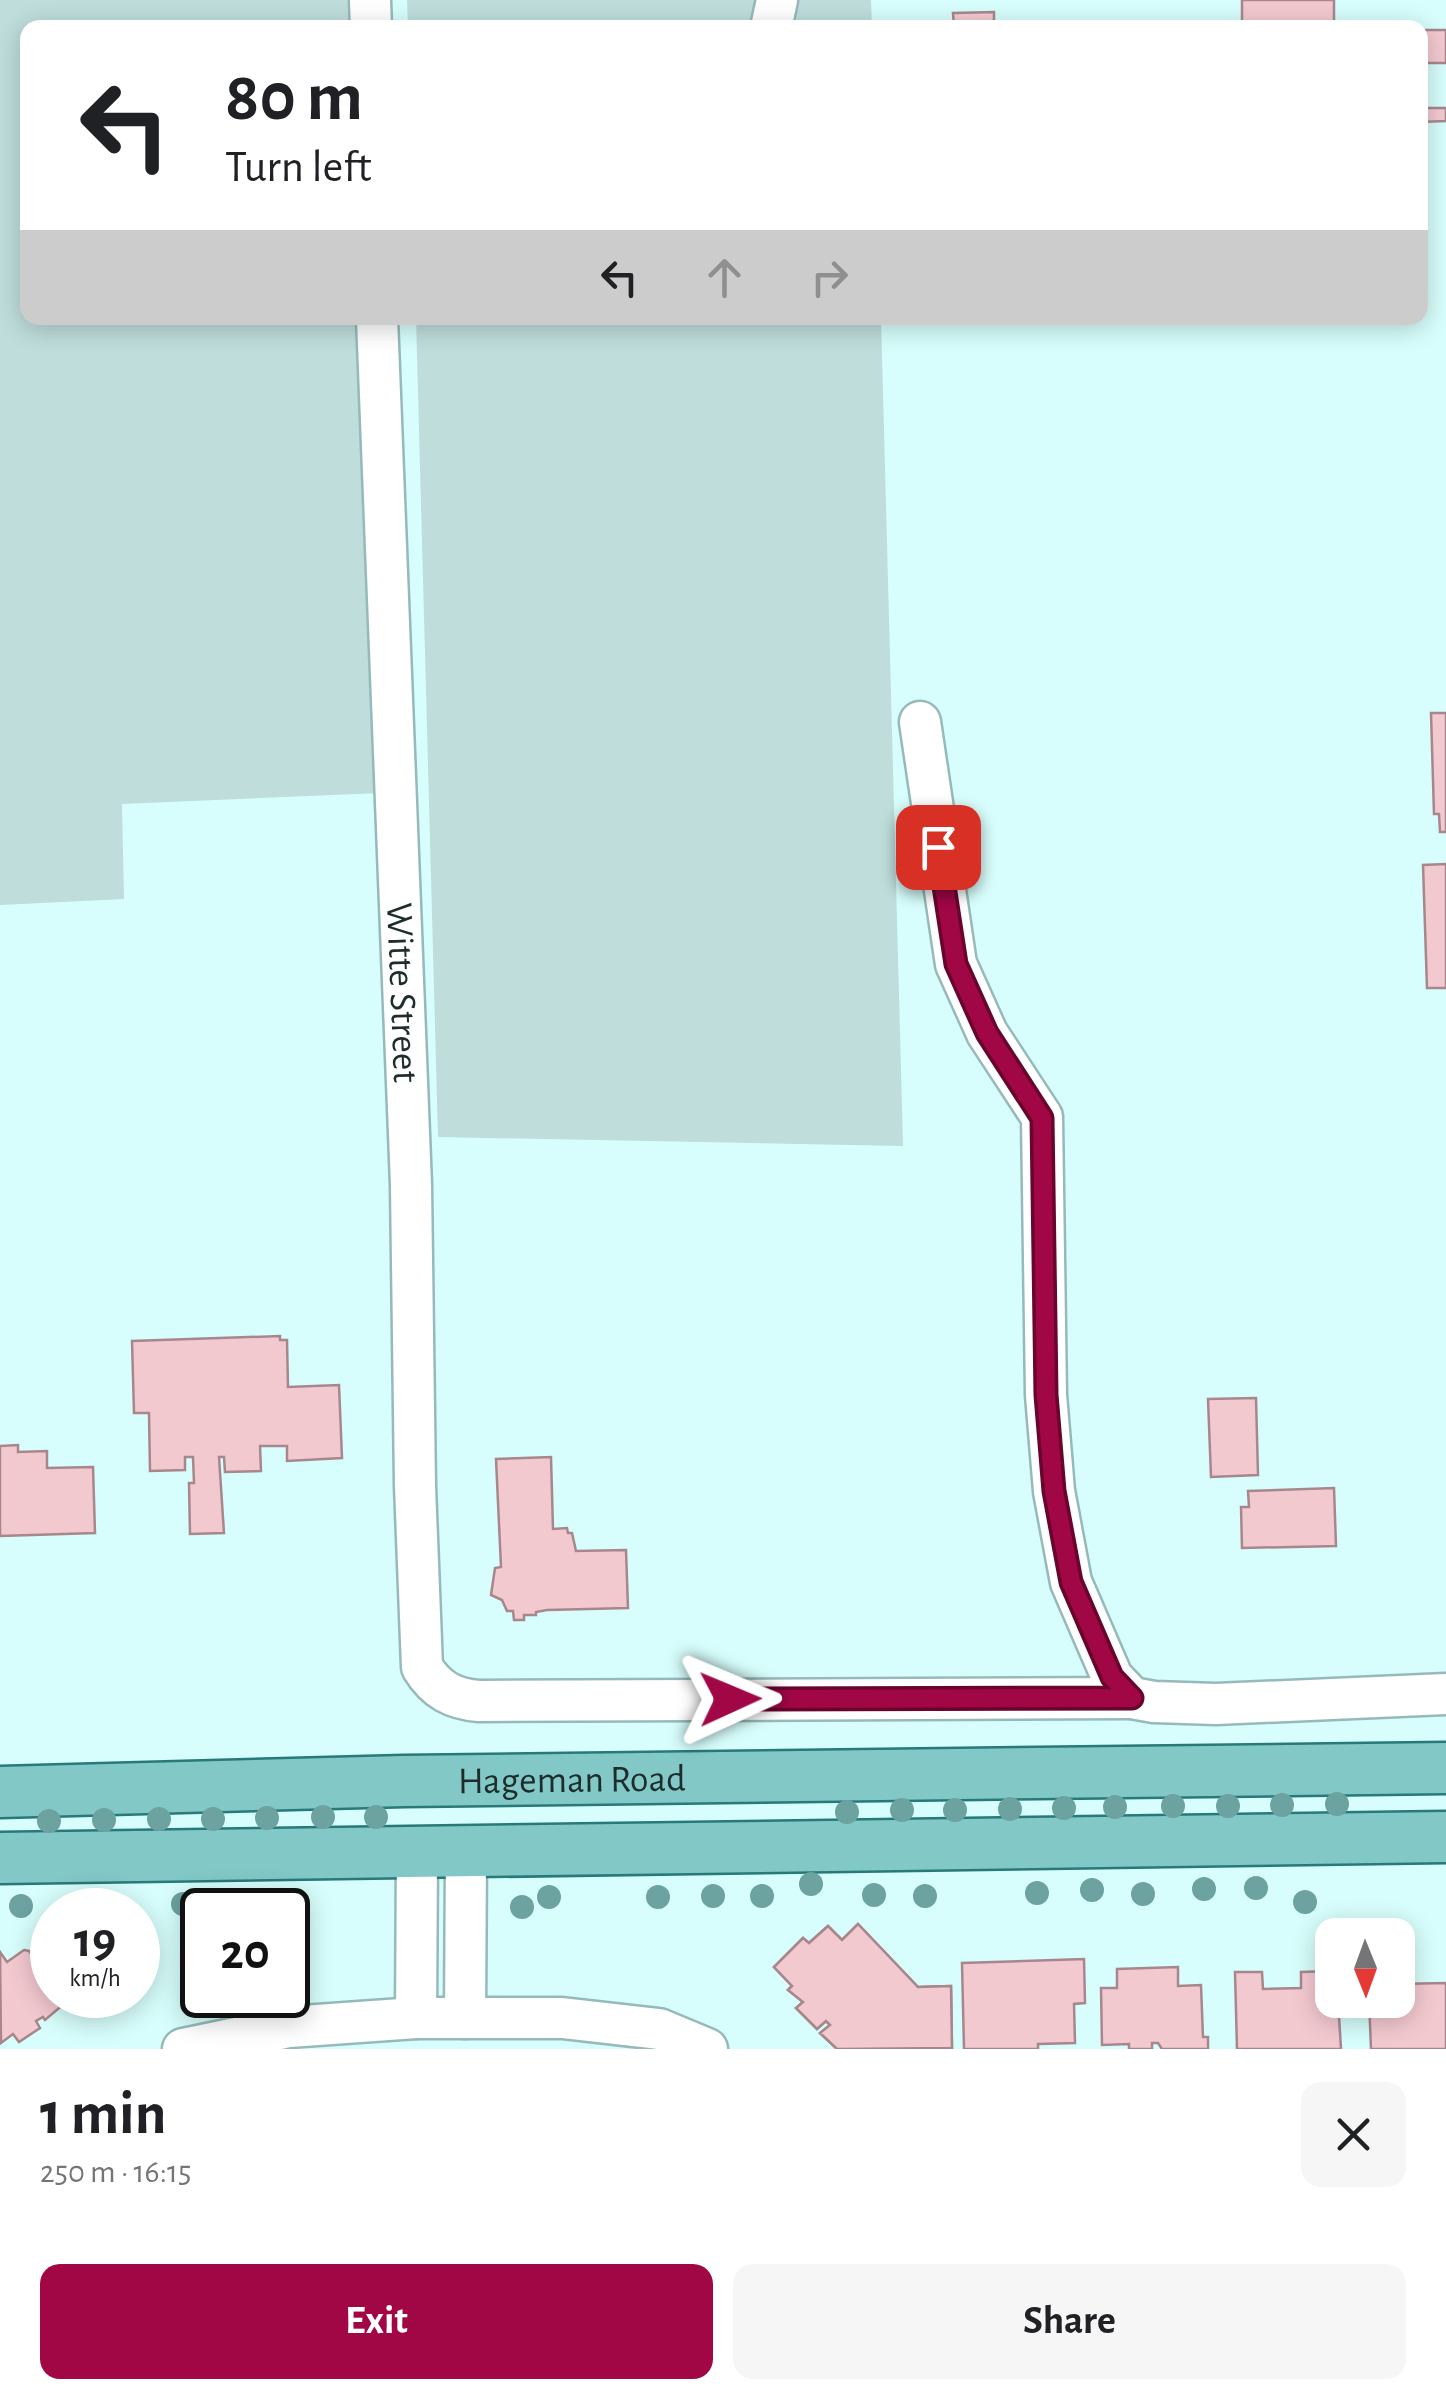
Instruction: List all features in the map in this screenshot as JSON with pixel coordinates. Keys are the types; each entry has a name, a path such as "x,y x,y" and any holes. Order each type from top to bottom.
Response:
{"main road":[{"name":"Hageman Road","path":"0,1792 302,1783 1446,1768"},
{"path":"417,1851 451,1828 486,1816 727,1812 782,1777"},
{"name":"Hageman Road","path":"0,1858 1446,1837"}],"street":[{"name":"Witte Street","path":"377,325 411,1185 415,1486 422,1666 430,1681 456,1699 479,1702 1132,1698"},
{"path":"920,722 956,964 987,1033 1042,1118 1046,1395 1054,1491 1071,1582 1112,1677 1132,1698 1216,1704 1446,1694"},
{"path":"465,2018 466,1850"},
{"path":"416,2018 417,1851"},
{"path":"416,1955 465,1955"},
{"path":"182,2049 289,2027 416,2018 562,2018 660,2029 707,2049"}],"shaded area":[{"path":"0,0 351,0 352,20 20,20 20,325 363,325 380,793 122,804 124,899 0,905"},
{"path":"407,0 871,0 872,20 408,20"},
{"path":"416,325 881,325 903,1146 438,1137"}],"building":[{"path":"1242,0 1334,0 1334,20 1242,20"},
{"path":"994,12 994,20 953,20 953,13"},
{"path":"1428,30 1446,30 1446,63 1428,63"},
{"path":"1428,108 1446,108 1446,121 1428,122"},
{"path":"1431,713 1446,713 1446,832 1440,832 1439,814 1434,814"},
{"path":"1446,864 1446,988 1427,988 1423,865"},
{"path":"280,1336 280,1340 287,1340 288,1387 339,1385 342,1458 287,1461 287,1446 260,1446 261,1471 225,1472 224,1457 219,1457 224,1533 190,1534 193,1457 185,1457 185,1470 150,1471 149,1413 134,1413 132,1341"},
{"path":"1256,1398 1258,1475 1211,1477 1208,1399"},
{"path":"18,1445 18,1452 47,1451 47,1468 93,1467 95,1533 0,1536 0,1446"},
{"path":"551,1457 553,1529 567,1528 576,1551 626,1550 628,1608 547,1610 514,1620 513,1611 507,1611 502,1600 491,1595 495,1568 501,1567 496,1459"},
{"path":"1334,1488 1336,1546 1242,1548 1241,1507 1249,1507 1248,1491"},
{"path":"858,1924 918,1987 951,1986 952,2048 837,2049 820,2033 830,2025 826,2021 817,2029 796,2008 803,2002 788,1990 792,1986 774,1967 803,1938 809,1943 828,1926 842,1940","holes":["906,1996 908,2046 881,2021"]},
{"path":"858,1924 918,1987 951,1986 952,2048 837,2049 820,2033 830,2025 826,2021 817,2029 796,2008 803,2002 788,1990 792,1986 774,1967 803,1938 809,1943 828,1926 842,1940"},
{"path":"24,1950 30,1952 30,2018 41,2018 36,2021 40,2028 19,2042 13,2034 1,2043 0,1952 7,1962"},
{"path":"1084,1959 1085,2003 1074,2004 1075,2043 1038,2044 1038,2049 964,2049 962,1963"},
{"path":"1178,1967 1178,1986 1201,1985 1203,2037 1208,2037 1208,2049 1162,2049 1158,2043 1152,2043 1152,2049 1129,2049 1129,2044 1102,2045 1101,1988 1117,1988 1117,1969"},
{"path":"1235,1972 1262,1972 1263,1989 1301,1988 1301,1972 1315,1972 1315,2018 1339,2018 1341,2049 1237,2049"},
{"path":"1446,1983 1446,2049 1371,2049 1370,2018 1415,2018 1415,1984"}],"route":[{"path":"730,1699 1132,1698 1112,1677 1071,1582 1054,1491 1046,1395 1042,1118 987,1033 956,964 938,847"}]}
